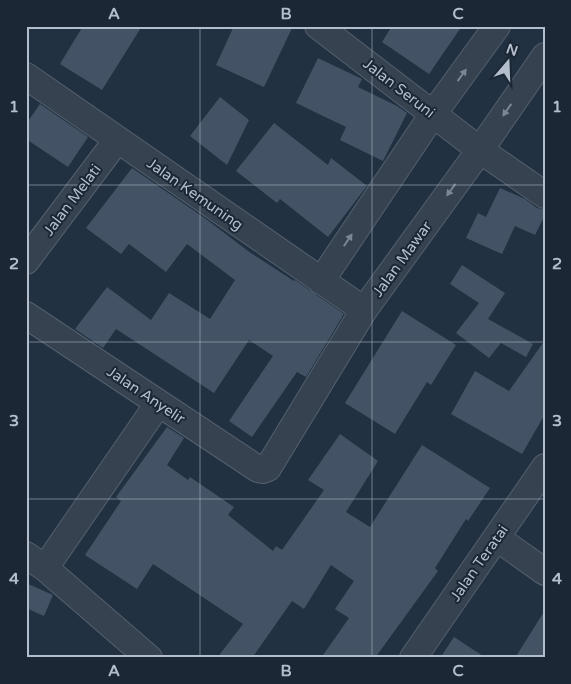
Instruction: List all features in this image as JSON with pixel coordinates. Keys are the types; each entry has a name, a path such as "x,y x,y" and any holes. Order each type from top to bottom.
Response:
{"street":[{"name":"Jalan Seruni","path":"318,26 480,150 545,195"},
{"path":"321,280 433,114 497,26"},
{"name":"Jalan Mawar","path":"268,468 364,310 480,150 545,56"},
{"name":"Jalan Kemuning","path":"26,76 364,310"},
{"name":"Jalan Melati","path":"26,261 117,140"},
{"name":"Jalan Anyelir","path":"26,315 258,469 268,468"},
{"path":"149,658 36,562 158,404"},
{"name":"Jalan Teratai","path":"413,658 545,467"},
{"path":"497,538 545,572"}],"building":[{"path":"83,26 142,26 102,90 60,64"},
{"path":"234,26 293,26 264,87 216,65"},
{"path":"392,26 462,26 429,74 382,42"},
{"path":"318,58 362,79 358,87 407,113 383,161 340,140 346,127 296,103"},
{"path":"220,97 249,120 227,165 190,136"},
{"path":"40,104 88,137 68,167 26,139 26,124"},
{"path":"274,123 328,165 331,158 367,186 328,237 280,199 277,203 236,171"},
{"path":"132,168 206,219 248,251 295,280 344,314 306,377 297,372 252,437 229,421 273,356 249,340 214,393 116,329 103,348 75,329 107,287 151,320 169,293 210,319 235,280 187,244 166,272 129,244 121,254 86,228"},
{"path":"500,188 525,199 537,208 545,210 545,215 535,235 515,226 502,254 466,238 478,213 486,217"},
{"path":"462,265 505,293 488,319 533,344 526,357 501,343 489,358 456,333 479,303 450,284"},
{"path":"402,311 456,345 431,385 427,382 395,434 345,403"},
{"path":"545,340 545,414 522,454 451,414 475,371 509,391"},
{"path":"167,427 184,438 167,465 188,480 190,477 234,507 228,515 273,551 276,546 282,550 324,490 308,480 340,434 378,461 346,512 370,527 422,445 490,488 468,521 466,519 435,568 438,571 375,658 321,658 349,618 335,609 354,581 331,565 304,609 292,601 252,658 217,658 243,624 153,564 137,589 85,555 121,501 116,497"},
{"path":"26,583 53,595 44,616 26,608"},
{"path":"545,610 545,658 515,658"},
{"path":"454,637 486,658 440,658"}]}
